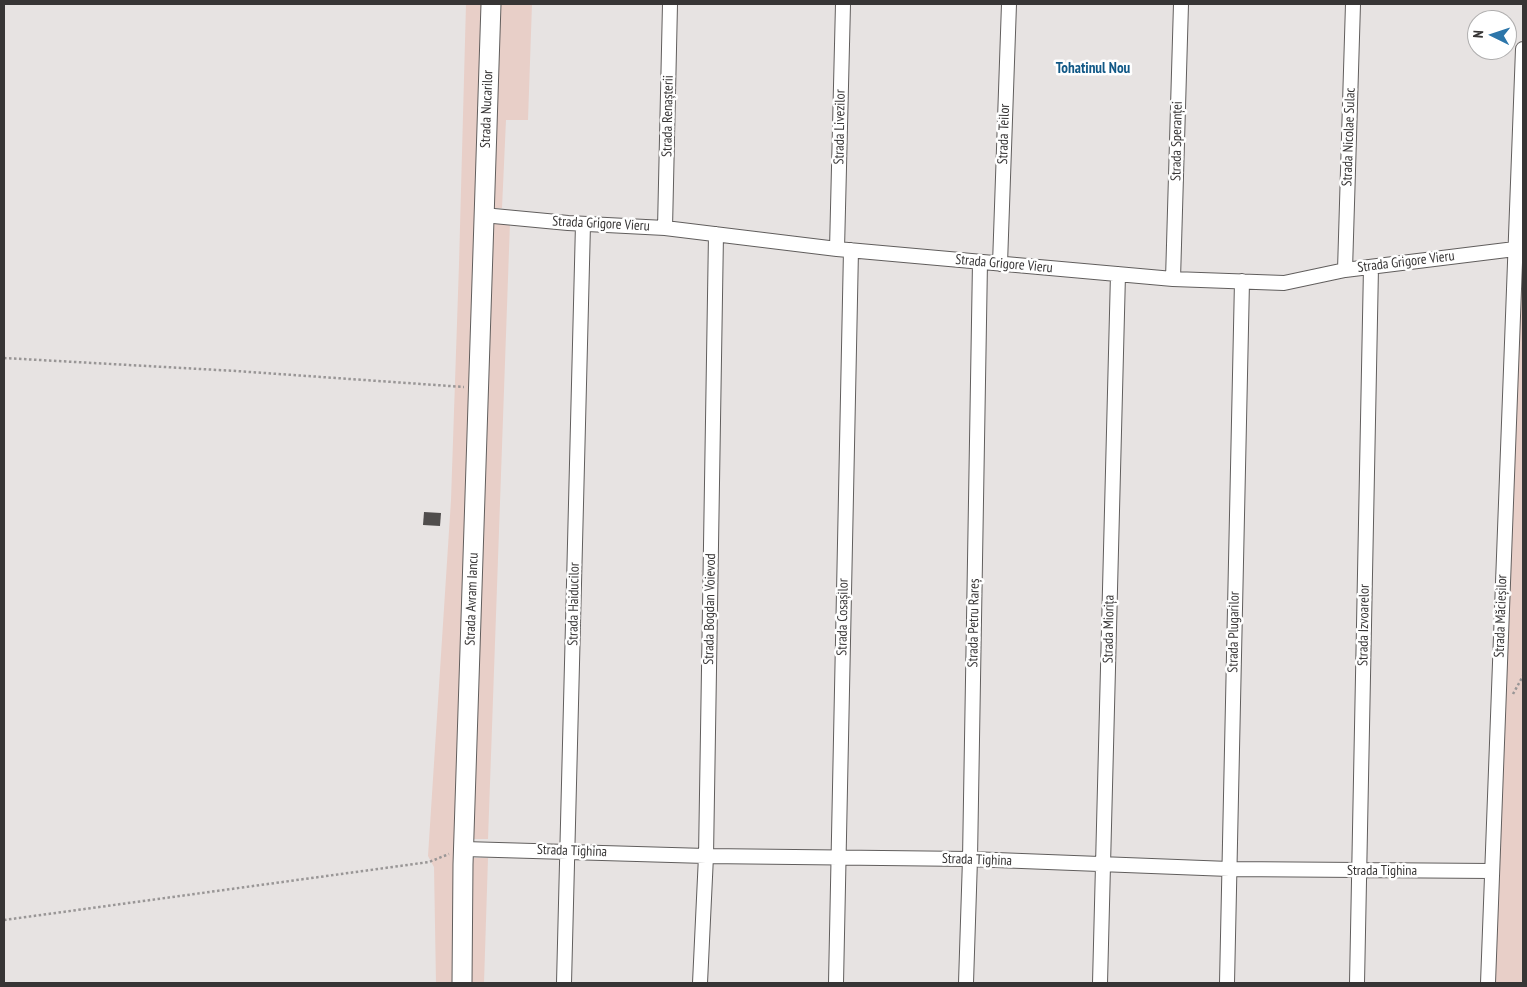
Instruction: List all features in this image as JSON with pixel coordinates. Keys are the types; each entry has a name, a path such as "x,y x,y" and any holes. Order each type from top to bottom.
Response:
{"street":[{"name":"Strada Nucarilor","path":"483,214 491,4"},
{"name":"Strada Renașterii","path":"665,228 670,4"},
{"name":"Strada Livezilor","path":"843,4 844,250"},
{"name":"Strada Teilor","path":"1000,264 1008,4"},
{"name":"Strada Speranței","path":"1174,279 1181,4"},
{"name":"Strada Nicolae Sulac","path":"1346,270 1353,4"},
{"name":"Strada Măcieșilor","path":"1488,983 1491,871 1519,248 1523,48"},
{"name":"Strada Grigore Vieru","path":"483,214 583,224 665,228 844,250 1174,279 1284,283 1346,270 1519,248"},
{"name":"Strada Avram Iancu","path":"462,983 464,849 483,214"},
{"name":"Strada Haiducilor","path":"564,983 583,224"},
{"name":"Strada Bogdan Voievod","path":"700,983 706,856 716,234"},
{"name":"Strada Cosașilor","path":"836,983 844,250"},
{"name":"Strada Petru Rareș","path":"966,983 970,859 980,262"},
{"name":"Strada Izvoarelor","path":"1357,983 1370,267"},
{"name":"Strada Miorița","path":"1100,983 1118,274"},
{"name":"Strada Plugarilor","path":"1227,983 1242,281"},
{"name":"Strada Tighina","path":"464,849 706,856 970,859 1229,869 1491,871"}],"path":[{"path":"4,358 236,370 478,388"},
{"path":"4,920 429,862 464,849"}],"shaded area":[{"path":"466,4 483,4 455,983 436,983 434,867 428,856 451,500"},
{"path":"495,4 532,4 528,120 506,120 502,208 490,208"},
{"path":"490,220 510,222 488,839 471,839"},
{"path":"1520,236 1523,236 1523,983 1494,983"},
{"path":"471,858 488,858 484,983 468,983"}],"building":[{"path":"424,512 441,513 440,526 423,525"}],"district":[{"name":"Tohatinul Nou","path":"1093,69"}]}
